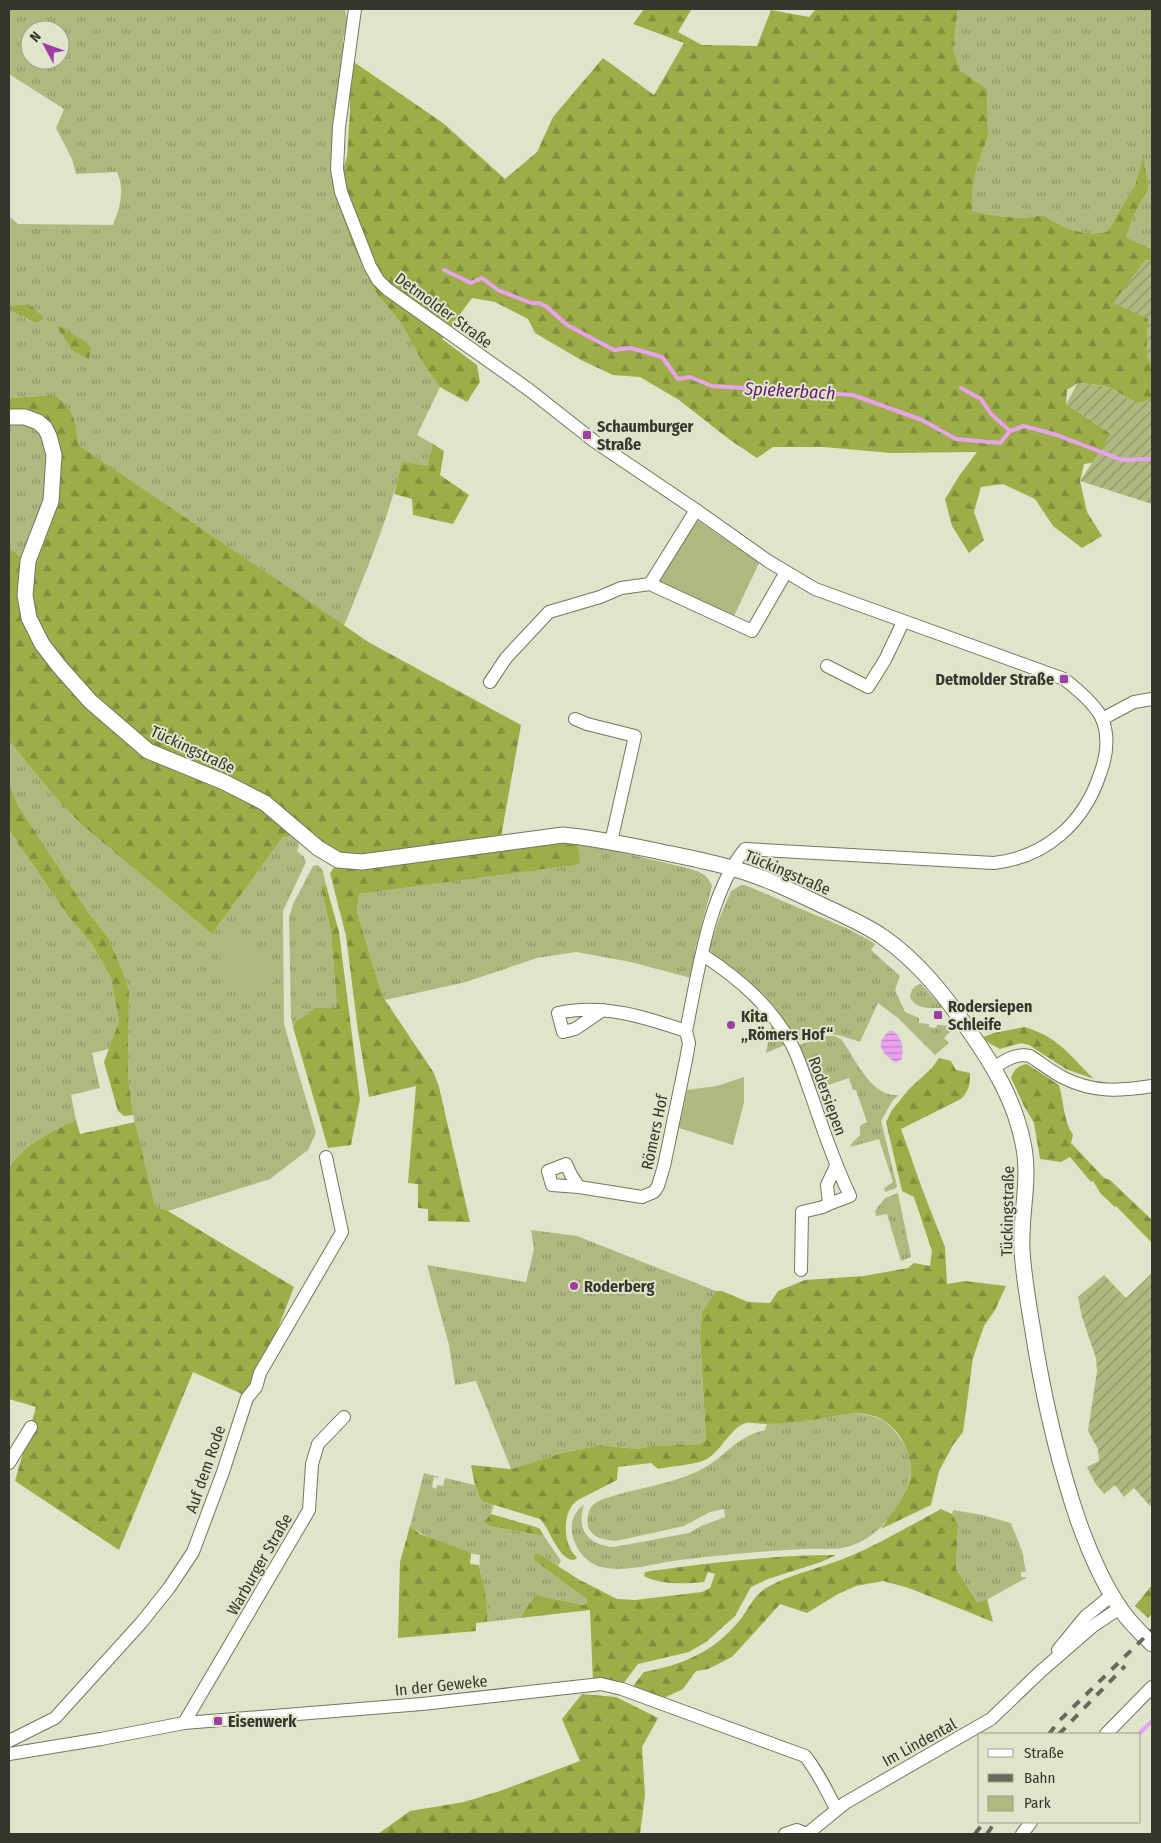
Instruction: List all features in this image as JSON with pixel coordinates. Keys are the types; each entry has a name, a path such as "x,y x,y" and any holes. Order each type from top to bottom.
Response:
{"street":[{"name":"Detmolder Straße","path":"355,9 339,127 337,170 341,192 370,266 378,280 396,298 528,389 594,440 786,572 815,589 1064,679 1081,693 1102,719"},
{"name":"Tückingstraße","path":"9,417 25,417 38,422 45,428 49,436 54,455 51,500 31,553 26,574 25,595 29,618 42,644 73,684 148,751 224,782 264,803 318,848 338,860 362,862 563,836 590,838 732,868 800,895 861,923 884,938 913,962 941,991 994,1068 1006,1091 1023,1142 1027,1169 1021,1229 1027,1301 1046,1410 1064,1479 1100,1575 1120,1608 1152,1644"},
{"path":"650,584 696,510"},
{"path":"490,682 506,658 549,612 600,597 621,588 650,584 752,631 786,572"},
{"path":"827,666 868,687 885,660 903,622"},
{"path":"732,868 745,849 994,862 1012,861 1027,855 1057,838 1083,811 1104,763 1106,731 1102,719 1134,702 1152,699"},
{"path":"575,719 586,724 635,736 611,842"},
{"name":"Römers Hof","path":"579,1187 642,1197 654,1192 658,1186 666,1159 686,1060 688,1043 686,1031 703,955 723,885 732,868"},
{"name":"Rodersiepen","path":"703,955 738,979 754,995 791,1044 806,1079 836,1166 850,1196 824,1207 802,1212 801,1270"},
{"path":"604,1010 624,1013 686,1031"},
{"path":"994,1068 1011,1057 1025,1055 1030,1056 1064,1078 1092,1088 1122,1091 1152,1086"},
{"name":"Auf dem Rode","path":"9,1741 54,1718 141,1623 169,1588 193,1552 223,1472 247,1398 256,1387 260,1373 342,1232 326,1157"},
{"path":"828,1204 828,1185 836,1166"},
{"name":"Warburger Straße","path":"184,1723 309,1510 312,1464 318,1444 344,1417"},
{"path":"9,1463 31,1427"},
{"name":"Im Lindental","path":"1040,1672 1085,1617 1112,1595"},
{"name":"Im Lindental","path":"785,1834 797,1830 807,1834 836,1808 991,1719 1040,1672 1094,1626 1120,1608"},
{"name":"In der Geweke","path":"9,1754 184,1723 422,1704 601,1684 622,1689 806,1756 816,1769 836,1808"},
{"path":"1107,1733 1152,1686"}],"green space":[{"path":"9,9 345,9 348,22 343,41 345,50 332,146 338,186 335,196 352,244 375,291 403,326 424,365 440,387 417,435 433,444 427,466 402,463 383,525 344,626 77,445 76,428 55,395 9,398 9,310 34,323 29,304 9,306 9,219 11,218 18,224 113,225 118,212 121,185 117,172 76,174 72,159 56,128 64,109 9,74"},
{"path":"644,9 691,10 678,32 702,45 757,46 771,10 809,17 816,9 958,9 953,50 961,71 987,89 988,137 977,166 972,191 972,211 1016,218 1043,215 1058,224 1074,230 1090,233 1107,232 1135,185 1143,158 1149,187 1136,211 1126,237 1152,249 1152,261 1145,260 1148,319 1147,356 1152,365 1152,398 1135,402 1110,388 1090,384 1078,383 1067,390 1066,404 1111,434 1115,459 1084,464 1080,481 1087,512 1102,536 1082,548 1053,526 1035,499 1003,484 981,487 974,512 984,540 969,553 952,526 945,499 977,452 891,453 824,447 773,447 757,458 730,440 679,400 640,377 613,375 581,360 535,333 528,319 495,302 472,298 442,339 477,365 480,382 467,402 440,387 424,365 403,326 375,291 352,244 335,196 347,157 350,110 348,58 443,123 505,179 537,152 553,117 603,58 654,95 684,43 633,24"},
{"path":"958,9 1152,9 1152,249 1126,237 1136,211 1149,187 1143,160 1135,185 1107,232 1090,233 1074,230 1058,224 1043,215 1016,218 972,211 972,191 977,166 988,137 987,89 961,71 953,50"},
{"path":"1145,260 1152,261 1152,365 1147,356 1148,319 1113,303"},
{"path":"29,304 42,316 43,320 35,323 9,310 9,306"},
{"path":"58,325 86,342 91,348 89,359 73,351 57,327"},
{"path":"1078,383 1106,387 1135,402 1152,398 1152,504 1080,481 1111,434 1066,404"},
{"path":"55,395 67,407 73,417 78,445 370,643 521,725 501,837 538,844 578,842 580,864 359,894 357,912 385,1000 434,1073 439,1087 470,1222 428,1221 428,1209 418,1208 418,1184 408,1183 416,1086 369,1097 358,1031 346,936 330,873 335,866 303,835 283,837 212,934 82,825 55,797 9,741 9,548 24,559 46,514 55,431 41,415 30,412 9,411 9,398"},
{"path":"9,422 29,426 39,433 47,446 47,493 24,559 9,548"},
{"path":"433,444 444,451 440,475 469,495 453,524 413,515 412,499 394,494 402,462 427,466"},
{"path":"693,517 759,563 733,618 656,583"},
{"path":"9,741 55,797 82,825 212,934 283,837 296,836 299,845 297,851 304,857 306,862 283,911 284,1024 316,1133 308,1150 270,1179 168,1211 155,1206 133,1115 128,1076 129,990 109,939 88,912 19,807 9,784"},
{"path":"9,784 19,807 88,912 109,939 123,972 129,990 128,1076 133,1115 124,1116 118,1111 104,1062 119,1021 111,978 92,944 68,916 9,830"},
{"path":"9,830 68,916 92,944 111,978 119,1021 109,1049 92,1053 100,1088 71,1095 76,1120 47,1134 31,1145 9,1167"},
{"path":"578,842 691,869 709,879 712,886 695,950 691,978 631,962 576,952 537,958 466,982 385,1000 357,912 359,894 580,863"},
{"path":"318,865 323,871 326,885 321,887 331,932 337,1008 295,1023 293,1027 291,1017 289,917 293,904 313,866"},
{"path":"326,885 339,932 360,1099 351,1145 328,1148 293,1027 295,1023 315,1008 337,1008 331,932 321,887"},
{"path":"741,885 745,885 846,928 875,944 871,950 900,976 895,990 905,1012 919,1018 919,1023 929,1024 929,1027 936,1028 937,1025 954,1026 944,1038 949,1043 935,1055 898,1018 878,1003 860,1042 834,1034 821,1034 795,1041 774,1008 755,987 714,956 709,950 731,891"},
{"path":"240,930 275,981 248,1000 213,948"},
{"path":"921,984 943,1008 924,1007 913,1001 910,997 912,990 916,985"},
{"path":"772,1023 785,1045 766,1053"},
{"path":"1024,1027 1055,1041 1094,1079 1066,1069 1029,1045 1021,1043 1000,1049 983,1037"},
{"path":"825,1036 834,1036 841,1039 872,1084 889,1094 899,1095 893,1100 881,1121 896,1188 885,1192 884,1188 893,1182 879,1139 850,1147 860,1135 860,1126 867,1122 856,1090 853,1090 849,1078 814,1090 797,1046"},
{"path":"939,1058 951,1061 956,1070 970,1073 969,1084 964,1096 901,1129 945,1247 947,1284 965,1281 1006,1286 995,1310 984,1326 973,1358 963,1432 953,1445 939,1471 931,1505 881,1529 904,1495 909,1484 910,1461 906,1448 898,1434 889,1425 874,1416 861,1414 836,1415 812,1420 779,1423 746,1423 736,1429 717,1451 702,1461 658,1469 651,1463 618,1467 617,1480 578,1500 573,1504 567,1515 566,1536 577,1558 574,1560 568,1559 563,1555 540,1519 481,1501 471,1465 511,1469 562,1453 601,1445 637,1449 652,1446 701,1444 706,1439 700,1337 702,1313 716,1291 722,1291 748,1302 770,1303 778,1291 805,1280 864,1276 908,1268 914,1263 930,1266 932,1251 914,1197 902,1191 886,1122 892,1110 910,1088 932,1068"},
{"path":"1027,1064 1059,1085 1065,1117 1073,1135 1071,1143 1104,1178 1110,1180 1152,1220 1152,1243 1116,1206 1101,1194 1093,1181 1091,1182 1070,1157 1061,1162 1040,1159 1034,1123 1011,1078 1017,1068"},
{"path":"744,1077 744,1102 733,1145 679,1128 687,1090 717,1086"},
{"path":"76,1120 80,1134 135,1122 155,1206 168,1211 294,1287 251,1398 193,1372 119,1550 15,1481 36,1407 9,1399 9,1167 31,1145 47,1134"},
{"path":"898,1193 911,1257 901,1261 887,1214 876,1216 875,1211 885,1198"},
{"path":"531,1230 577,1236 716,1291 702,1314 700,1337 706,1439 701,1444 652,1446 637,1449 601,1445 562,1453 511,1469 476,1381 455,1385 449,1345 427,1265 526,1282 534,1249"},
{"path":"1152,1273 1152,1503 1150,1506 1134,1488 1124,1497 1115,1485 1104,1494 1095,1483 1087,1467 1099,1461 1098,1449 1088,1431 1097,1371 1096,1358 1082,1317 1078,1297 1104,1275 1126,1298"},
{"path":"847,1413 883,1420 905,1445 911,1460 908,1486 902,1499 886,1522 865,1540 841,1548 742,1553 621,1569 601,1567 592,1563 578,1549 572,1530 573,1521 577,1512 584,1505 582,1522 586,1535 597,1543 614,1547 689,1533 701,1526 725,1517 724,1509 710,1512 684,1526 616,1541 596,1536 589,1529 587,1522 590,1510 597,1502 623,1493 688,1476 715,1461 740,1441 765,1430 767,1424 809,1420"},
{"path":"424,1473 439,1477 434,1477 432,1487 436,1489 437,1485 443,1486 445,1478 475,1485 481,1501 494,1505 491,1514 485,1522 490,1526 544,1536 561,1561 558,1566 538,1553 586,1598 587,1602 584,1605 535,1595 520,1618 487,1622 487,1605 480,1573 480,1555 444,1544 425,1536 410,1526"},
{"path":"941,1509 952,1514 958,1525 956,1569 978,1603 987,1599 993,1622 909,1588 883,1581 856,1586 838,1594 807,1613 780,1604 732,1657 708,1669 696,1671 683,1689 664,1698 633,1686 644,1672 684,1661 719,1641 739,1621 759,1594 768,1587 855,1554"},
{"path":"953,1510 1011,1523 1022,1551 1026,1572 1021,1572 1021,1577 1026,1578 979,1604 956,1569 958,1525 952,1514"},
{"path":"491,1514 536,1527 540,1529 544,1536 490,1526 484,1522"},
{"path":"410,1526 420,1534 471,1553 470,1564 479,1565 488,1615 487,1622 476,1623 476,1631 398,1638 400,1562"},
{"path":"538,1553 578,1579 617,1599 635,1600 702,1592 710,1588 715,1574 708,1572 704,1582 681,1583 651,1579 644,1576 645,1572 740,1560 836,1555 751,1587 735,1616 706,1642 689,1652 638,1664 623,1684 614,1681 593,1681 590,1610 520,1618 535,1595 584,1605 587,1602 586,1598 534,1560 534,1555"},
{"path":"1152,1585 1152,1614 1148,1618 1135,1606"},
{"path":"582,1694 616,1697 658,1718 642,1747 645,1795 640,1834 378,1834 410,1811 464,1802 500,1791 580,1761 562,1719"}],"shaded area":[{"path":"891,1030 900,1039 902,1047 902,1059 896,1063 881,1048 882,1039"}],"waterway":[{"name":"Spiekerbach","path":"444,270 471,283 482,278 498,290 531,303 539,303 547,307 567,325 614,350 631,348 662,357 678,379 690,377 712,386 853,395 922,420 956,439 1000,443 1010,431 1024,426 1057,435 1122,460 1152,459"},
{"path":"961,388 981,399 991,414 1010,431"},
{"path":"1140,1733 1152,1721"}],"railway":[{"path":"1050,1733 1059,1721 1152,1630"},
{"path":"1060,1733 1125,1666"},
{"path":"975,1834 983,1823"},
{"path":"987,1834 994,1823"}],"place":[{"name":"Schaumburger Straße","path":"587,435"},
{"name":"Detmolder Straße","path":"1064,679"},
{"name":"Rodersiepen Schleife","path":"938,1015"},
{"name":"Kita „Römers Hof“","path":"731,1025"},
{"name":"Roderberg","path":"574,1286"},
{"name":"Eisenwerk","path":"218,1721"}]}
